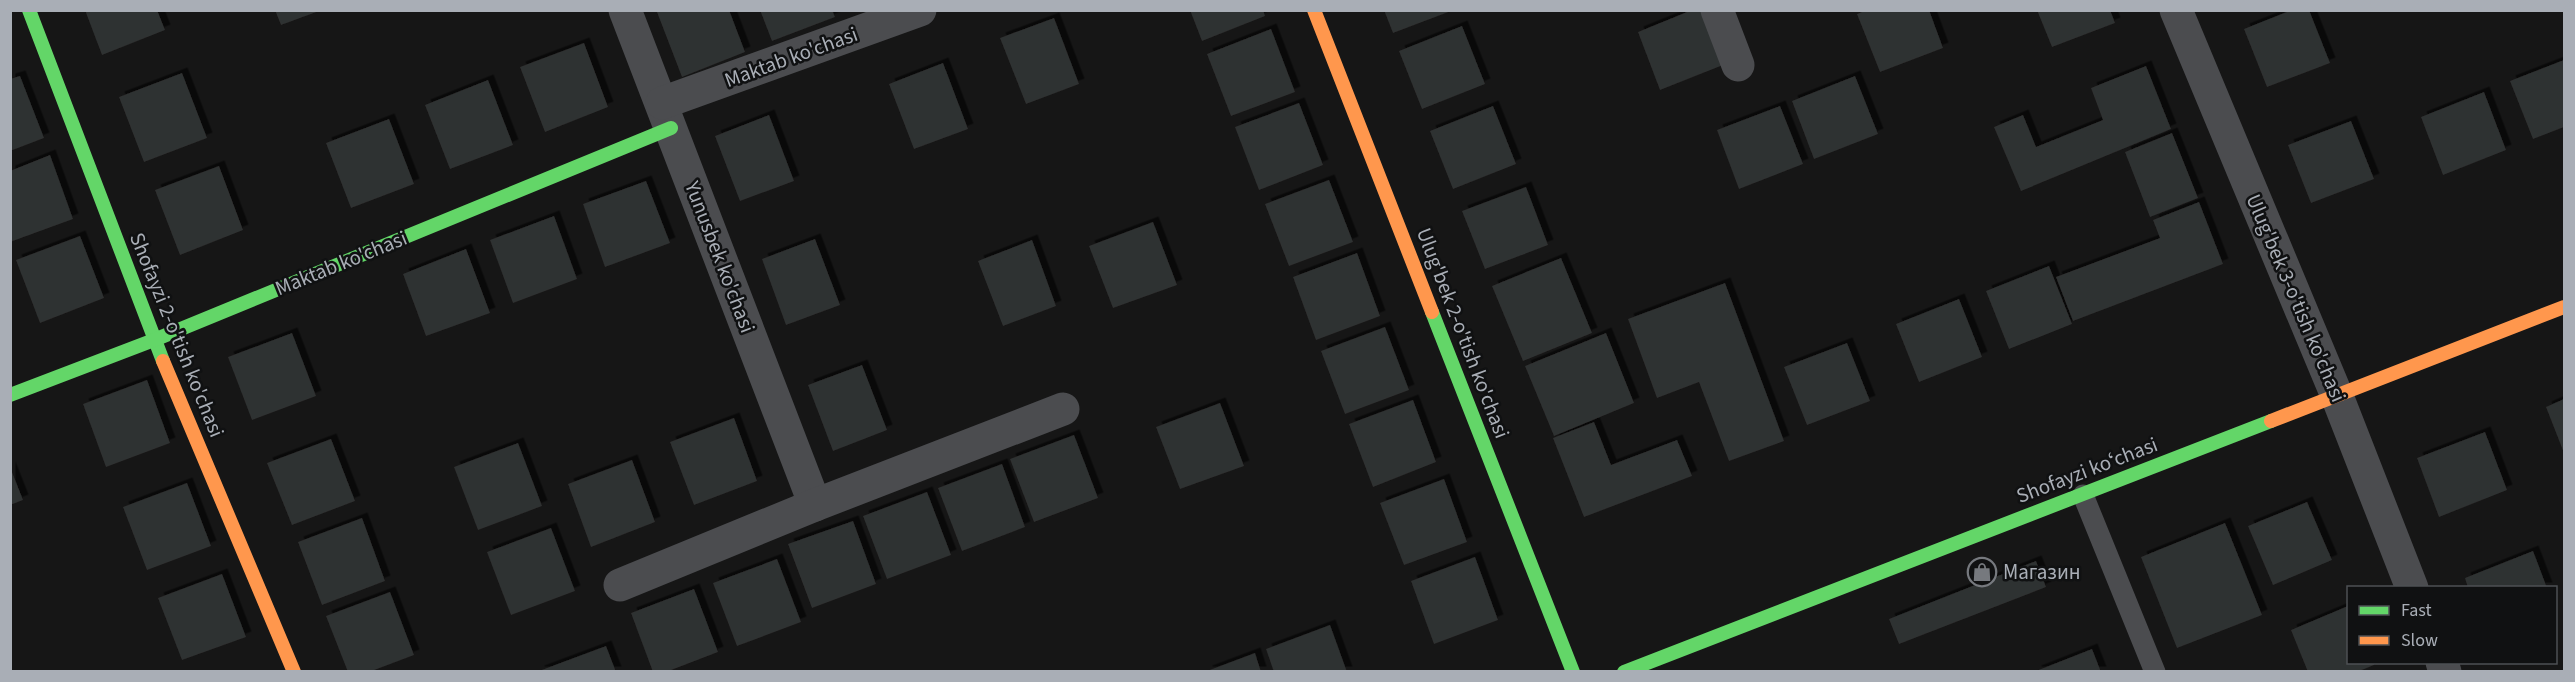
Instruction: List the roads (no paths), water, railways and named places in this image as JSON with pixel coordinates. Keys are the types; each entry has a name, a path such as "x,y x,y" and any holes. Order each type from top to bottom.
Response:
{"street":[{"name":"Shofayzi 2-o'tish ko'chasi","path":"29,10 154,340 294,672"},
{"name":"Yunusbek ko'chasi","path":"624,10 815,505"},
{"name":"Maktab ko'chasi","path":"10,394 154,340 666,116 920,10"},
{"name":"Ulug'bek 2-o'tish ko'chasi","path":"1314,10 1573,672"},
{"path":"1717,10 1738,65"},
{"name":"Ulug'bek 3-o'tish ko'chasi","path":"2176,10 2337,396 2411,586"},
{"name":"Shofayzi koʻchasi","path":"1624,672 2565,307"},
{"path":"620,585 815,505 1063,409"}],"lane":[{"path":"2084,495 2155,672"}],"place":[{"name":"Магазин","path":"1982,572"}]}
